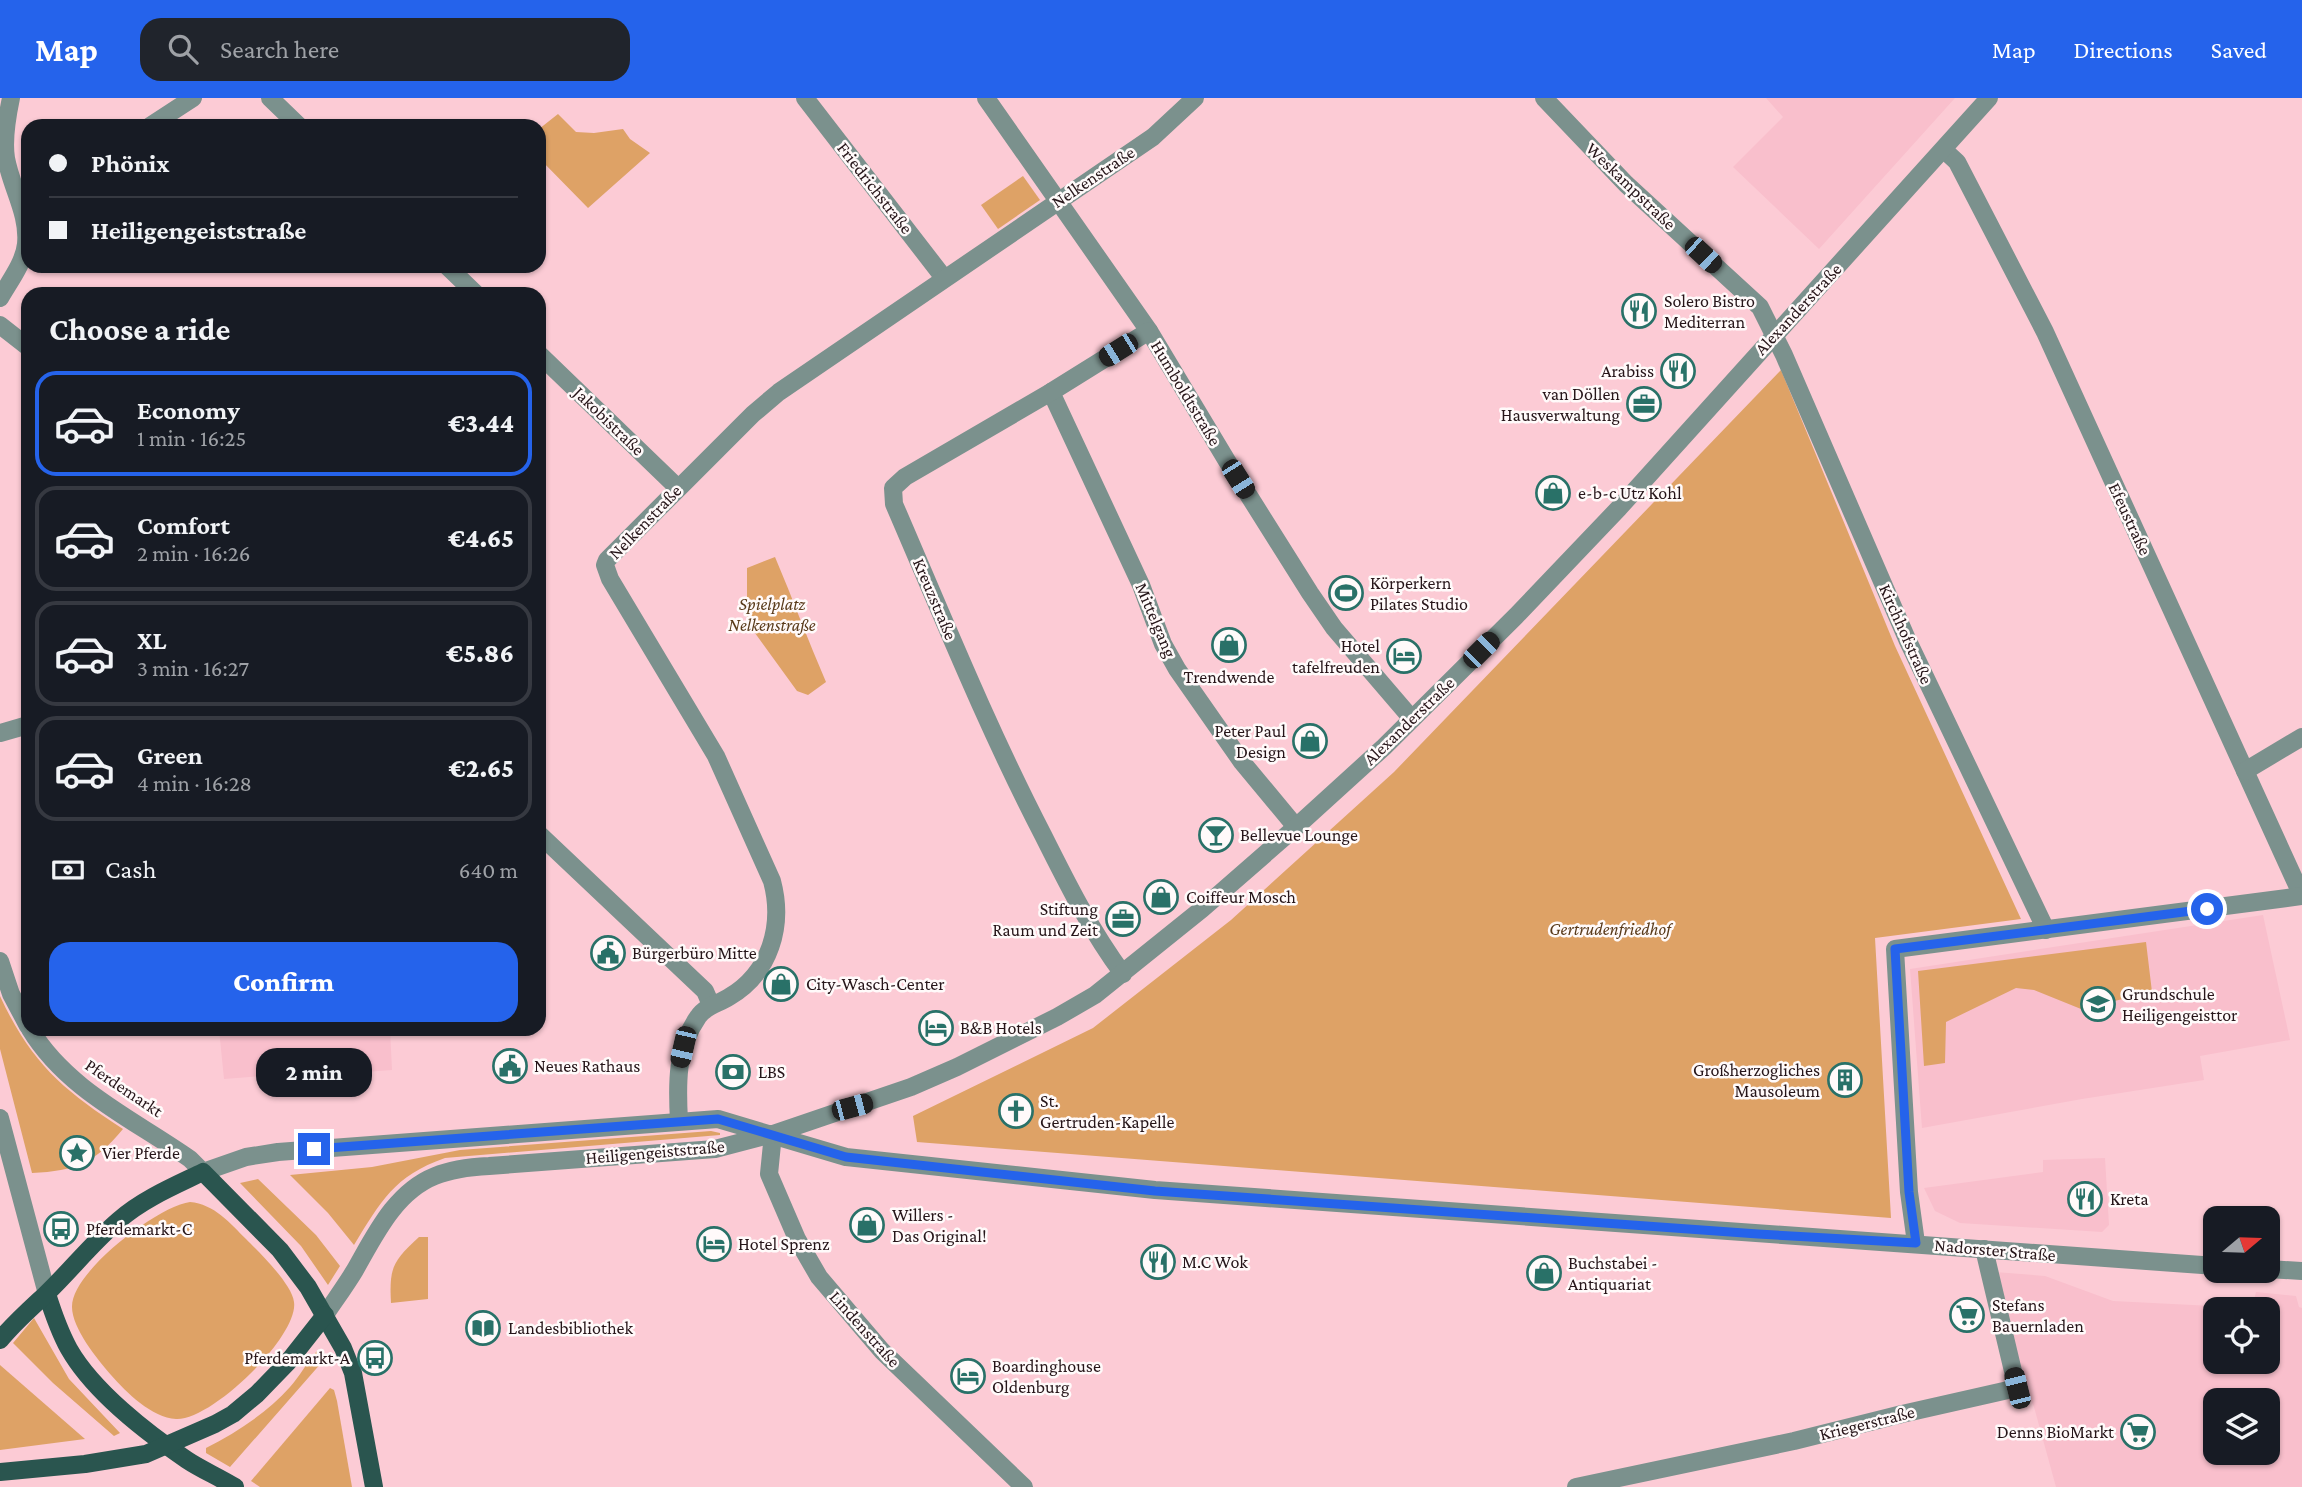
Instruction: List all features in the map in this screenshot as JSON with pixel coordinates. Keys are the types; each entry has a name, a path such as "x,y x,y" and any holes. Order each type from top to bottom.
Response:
{"main road":[{"path":"0,1340 24,1312 47,1294 88,1248 121,1219 148,1200 204,1172"},
{"name":"Pferdemarkt","path":"204,1172 218,1190 249,1217 280,1250 308,1287 343,1348 353,1373 374,1487"},
{"path":"47,1294 69,1350 86,1374 125,1412 167,1445 188,1461 234,1487"},
{"path":"0,1472 118,1460 146,1454 215,1424 245,1405 288,1362 325,1315"}],"street":[{"path":"11,98 3,157 21,197"},
{"path":"160,119 192,98"},
{"path":"270,98 292,119"},
{"name":"Friedrichstraße","path":"805,98 944,278"},
{"name":"Humboldtstraße","path":"986,98 1149,331 1227,461 1334,628 1412,719"},
{"name":"Nelkenstraße","path":"678,1121 678,1069 683,1047 698,1017 711,1005 743,988 763,962 775,936 777,900 772,881 716,756 610,579 605,565 611,555 678,488 779,392 1153,137 1195,98"},
{"name":"Weskampstraße","path":"1544,98 1626,184 1760,307 1774,335"},
{"name":"Alexanderstraße","path":"774,1134 900,1091 957,1068 1095,995 1296,827 1412,719 1516,616 1619,508 1989,98"},
{"name":"Efeustraße","path":"1944,150 1958,162 2045,332 2245,771 2297,872 2302,896"},
{"path":"0,298 21,258"},
{"path":"454,273 468,287"},
{"path":"0,325 21,342"},
{"name":"Kreuzstraße","path":"1123,974 1075,898 986,719 894,504 893,488 905,477 1149,331"},
{"name":"Kirchhofstraße","path":"1774,335 1907,639 2046,930"},
{"name":"Jakobistraße","path":"546,361 678,488"},
{"name":"Mittelgang","path":"1051,392 1135,572 1163,644 1177,669 1242,762 1296,827"},
{"path":"0,733 21,727"},
{"path":"2245,771 2302,737"},
{"path":"546,841 705,992 711,1005"},
{"path":"1916,1243 1909,1192 1895,949 2302,896"},
{"name":"Pferdemarkt","path":"0,961 11,994 21,1013"},
{"name":"Pferdemarkt","path":"35,1036 71,1079 89,1094 180,1152 204,1172"},
{"path":"0,1118 47,1294"},
{"name":"Heiligengeiststraße","path":"204,1172 235,1160 278,1152 678,1121 718,1119 774,1134"},
{"name":"Heiligengeiststraße","path":"325,1315 354,1272 382,1222 401,1200 433,1176 456,1169 715,1149 774,1134"},
{"name":"Nadorster Straße","path":"774,1134 846,1157 1155,1191 2203,1265"},
{"name":"Lindenstraße","path":"774,1134 769,1174 797,1239 819,1277 882,1351 1024,1487"},
{"name":"Kriegerstraße","path":"1576,1487 1794,1441 2017,1388 1984,1250"},
{"path":"2280,1270 2302,1271"}],"shaded area":[{"path":"1766,98 1955,98 1819,249 1733,167 1783,117"},
{"name":"Grundschule Heiligengeisttor","path":"2263,915 2290,1040 2200,1056 2204,1080 1922,1128 1910,969"},
{"path":"220,1036 390,1036 392,1070 286,1078 285,1074 224,1079"},
{"path":"2105,1158 2109,1225 2102,1232 1960,1223 1935,1211 1924,1188 2043,1172 2043,1160"},
{"path":"1995,1272 2045,1276 2113,1301 2203,1306 2203,1374 2280,1374 2280,1297 2255,1297 2256,1292 2296,1296 2299,1307 2302,1308 2302,1487 2056,1487 2034,1407 2025,1387"}],"green space":[{"path":"558,114 576,132 594,133 623,129 630,139 650,153 588,208 546,165 546,123"},
{"path":"1023,176 1040,200 998,229 981,205"},
{"name":"Gertrudenfriedhof","path":"1781,370 1895,646 2021,919 1875,938 1891,1218 917,1142 913,1116 1093,1028 1231,920 1394,772"},
{"name":"Spielplatz Nelkenstraße","path":"775,557 826,682 808,695 797,691 747,622 747,568"},
{"path":"2146,942 2152,992 2081,1009 2034,990 2016,988 1946,1022 1945,1063 1924,1066 1918,971"},
{"path":"0,996 21,1036 51,1073 83,1101 123,1129 103,1150 84,1163 61,1170 32,1173 0,1049"},
{"path":"711,1131 720,1135 445,1158 413,1173 390,1192 354,1245 328,1213 290,1175 372,1167 460,1150"},
{"path":"258,1179 316,1235 340,1266 328,1285 301,1246 240,1183"},
{"path":"190,1202 207,1206 234,1227 281,1278 294,1302 292,1317 283,1335 250,1374 210,1406 191,1416 176,1419 167,1418 149,1409 117,1382 86,1343 76,1324 72,1307 75,1293 100,1259 158,1215"},
{"path":"419,1237 428,1237 428,1299 391,1303 394,1266 403,1252"},
{"path":"34,1318 69,1379 120,1433 114,1436 53,1383 13,1343"},
{"path":"317,1351 321,1352 323,1361 230,1467 206,1453 206,1448 240,1429 272,1405 294,1383"},
{"path":"0,1365 85,1439 0,1450"},
{"path":"330,1388 334,1390 337,1401 352,1487 260,1487 251,1481"}],"place":[{"name":"Solero Bistro Mediterran","path":"1639,311"},
{"name":"Arabiss","path":"1678,371"},
{"name":"van Döllen Hausverwaltung","path":"1644,404"},
{"name":"e-b-c Utz Kohl","path":"1553,493"},
{"name":"Körperkern Pilates Studio","path":"1346,593"},
{"name":"Trendwende","path":"1229,645"},
{"name":"Hotel tafelfreuden","path":"1404,656"},
{"name":"Peter Paul Design","path":"1310,741"},
{"name":"Bellevue Lounge","path":"1216,835"},
{"name":"Coiffeur Mosch","path":"1161,897"},
{"name":"Stiftung Raum und Zeit","path":"1123,919"},
{"name":"Bürgerbüro Mitte","path":"608,953"},
{"name":"City-Wasch-Center","path":"781,984"},
{"name":"Grundschule Heiligengeisttor","path":"2098,1004"},
{"name":"B&B Hotels","path":"936,1028"},
{"name":"Neues Rathaus","path":"510,1066"},
{"name":"LBS","path":"733,1072"},
{"name":"Großherzogliches Mausoleum","path":"1845,1080"},
{"name":"St. Gertruden-Kapelle","path":"1016,1111"},
{"name":"Vier Pferde","path":"77,1153"},
{"name":"Kreta","path":"2085,1199"},
{"name":"Willers - Das Original!","path":"867,1225"},
{"name":"Pferdemarkt-C","path":"61,1229"},
{"name":"Hotel Sprenz","path":"714,1244"},
{"name":"M.C Wok","path":"1158,1262"},
{"name":"Buchstabei - Antiquariat","path":"1544,1273"},
{"name":"Stefans Bauernladen","path":"1967,1315"},
{"name":"Landesbibliothek","path":"483,1328"},
{"name":"Pferdemarkt-A","path":"375,1358"},
{"name":"Boardinghouse Oldenburg","path":"968,1376"},
{"name":"Denns BioMarkt","path":"2138,1432"}],"route":[{"path":"314,1149 718,1119 846,1157 1155,1191 1916,1243 1909,1192 1895,949 2207,909"}]}
